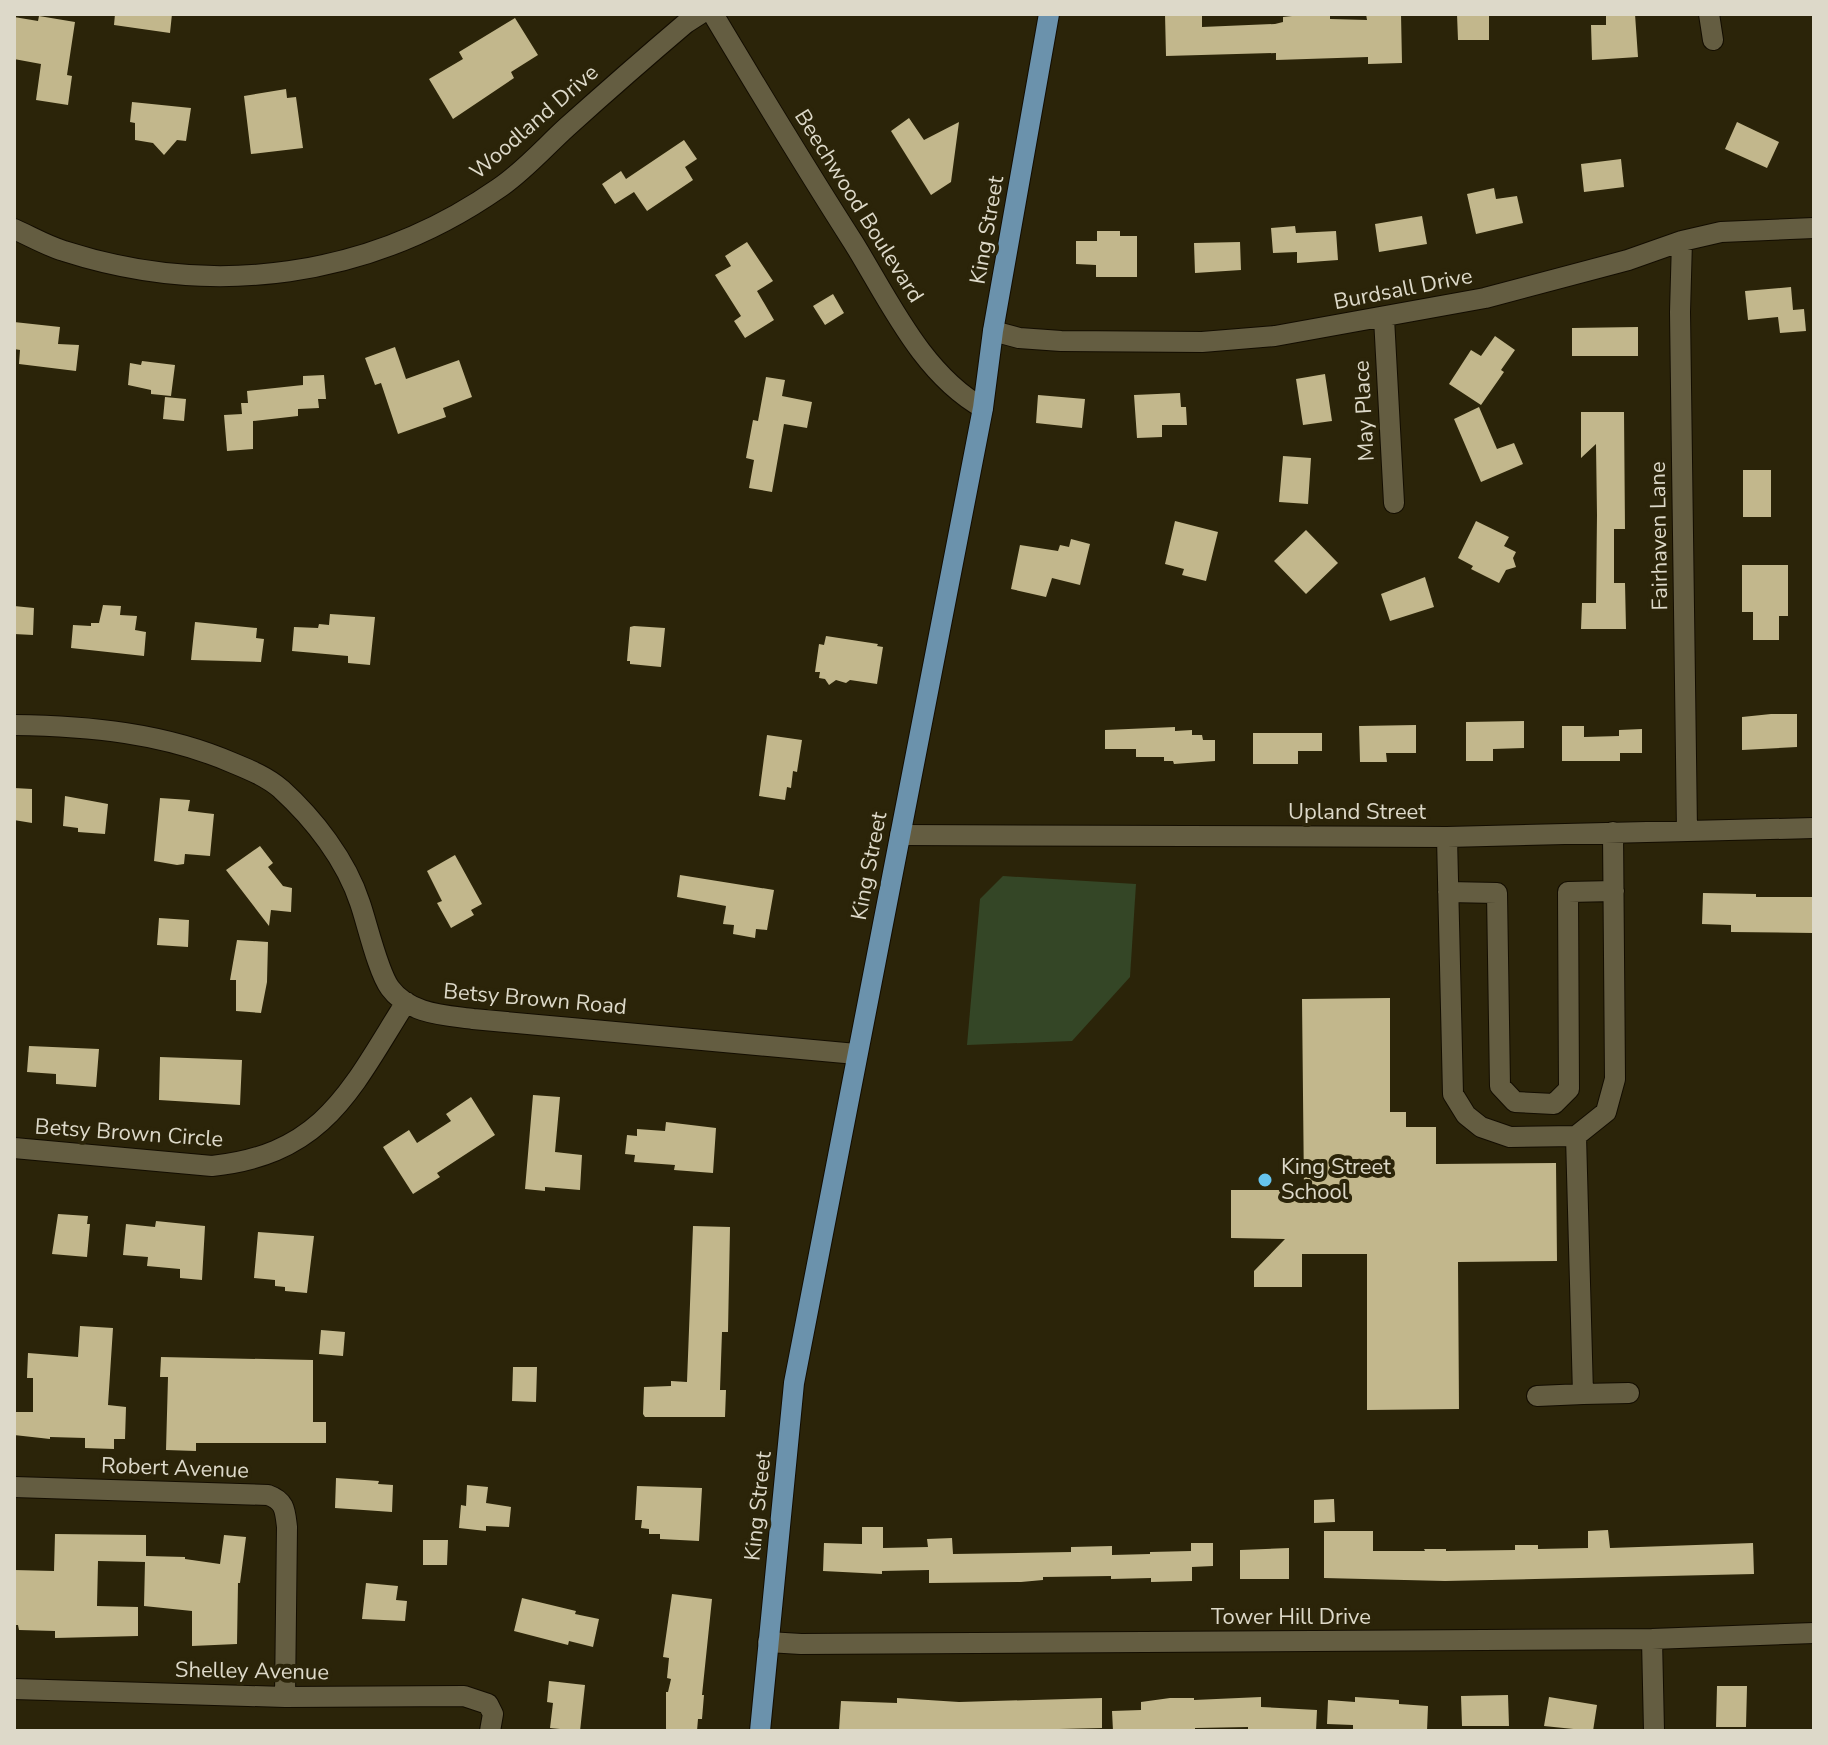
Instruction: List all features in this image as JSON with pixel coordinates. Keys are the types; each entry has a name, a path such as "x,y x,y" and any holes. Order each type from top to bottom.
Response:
{"main road":[{"name":"King Street","path":"760,1731 794,1383 983,408 993,331 1049,14"}],"street":[{"name":"Woodland Drive","path":"14,229 62,250 174,275 266,276 325,266 384,249 438,224 501,188 597,100 700,14"},
{"name":"Beechwood Boulevard","path":"713,14 923,354 960,395 983,408"},
{"path":"1709,14 1713,40"},
{"name":"Burdsall Drive","path":"993,331 1019,338 1061,341 1202,342 1275,336 1485,298 1566,278 1682,241 1721,232 1814,228"},
{"name":"Fairhaven Lane","path":"1682,241 1680,312 1687,831"},
{"name":"May Place","path":"1384,318 1394,503"},
{"path":"14,725 100,730 152,737 203,750 259,774 281,789 338,858 354,887 390,988 406,1002"},
{"name":"Upland Street","path":"900,835 1447,837 1814,828"},
{"path":"1447,837 1453,1094 1466,1115 1481,1127 1510,1137 1576,1136 1606,1112 1615,1079 1613,832"},
{"path":"1448,892 1497,893 1500,1086 1515,1102 1554,1104 1569,1089 1568,892 1614,891"},
{"name":"Betsy Brown Road","path":"406,1002 428,1013 473,1019 856,1054"},
{"name":"Betsy Brown Circle","path":"14,1148 212,1166 242,1163 271,1155 323,1122 343,1100 406,1002"},
{"path":"1576,1136 1583,1394"},
{"path":"1537,1396 1629,1393"},
{"name":"Robert Avenue","path":"14,1487 268,1495 280,1500 285,1507 287,1527 285,1697"},
{"name":"Tower Hill Drive","path":"768,1642 1652,1639 1814,1633"},
{"path":"1652,1639 1654,1731"},
{"name":"Shelley Avenue","path":"14,1689 285,1697 464,1696 488,1704 493,1714 490,1731"}],"green space":[{"path":"1003,876 1136,884 1130,977 1072,1041 967,1045 980,899"}],"building":[{"path":"115,14 172,14 170,33 114,25"},
{"path":"1165,14 1202,14 1202,27 1275,24 1283,22 1283,17 1301,15 1367,20 1366,14 1401,14 1402,63 1368,64 1368,57 1276,60 1276,53 1166,56"},
{"path":"1457,14 1489,14 1489,40 1458,40"},
{"path":"1606,14 1635,14 1638,57 1592,60 1591,25 1606,25"},
{"path":"39,16 75,22 67,75 72,76 68,105 36,100 41,64 14,59 14,17 38,21"},
{"path":"515,18 538,55 511,72 514,78 453,119 429,79 463,59 459,52"},
{"path":"286,89 287,98 296,97 303,148 251,154 244,96"},
{"path":"132,102 191,108 186,141 177,140 164,155 153,143 135,140 135,123 130,122"},
{"path":"909,118 924,140 959,122 951,182 931,195 891,131"},
{"path":"1737,122 1779,142 1767,168 1725,149"},
{"path":"684,140 697,159 685,167 693,180 647,211 634,192 615,204 602,184 621,171 626,179"},
{"path":"1621,159 1624,187 1584,192 1581,164"},
{"path":"1494,188 1496,199 1517,196 1523,223 1476,234 1467,194"},
{"path":"1422,216 1427,244 1379,252 1375,224"},
{"path":"1295,226 1296,233 1336,231 1338,260 1297,263 1297,252 1273,253 1271,228"},
{"path":"1097,231 1120,231 1120,236 1137,236 1137,277 1096,277 1096,265 1076,264 1076,241 1097,241"},
{"path":"747,242 773,281 757,291 774,320 745,338 734,321 741,316 715,275 731,266 725,256"},
{"path":"1240,242 1241,270 1195,273 1194,243"},
{"path":"1791,287 1793,310 1804,309 1806,331 1780,333 1778,317 1748,320 1745,291"},
{"path":"833,294 844,313 825,325 813,306"},
{"path":"14,322 60,327 58,344 79,345 76,371 19,364 20,350 14,349"},
{"path":"1638,327 1638,356 1572,356 1572,328"},
{"path":"1495,336 1515,350 1481,405 1449,384 1471,350 1481,356"},
{"path":"395,347 406,379 459,360 472,397 443,408 446,417 398,434 381,383 375,385 365,358"},
{"path":"142,361 175,365 171,396 151,394 151,390 128,385 130,363 141,365"},
{"path":"1325,374 1332,421 1303,425 1296,379"},
{"path":"324,375 326,399 318,399 319,408 298,409 298,416 253,421 253,449 227,451 224,415 242,414 241,403 248,403 247,391 303,385 303,376"},
{"path":"766,377 785,380 782,396 812,402 807,428 784,424 772,492 749,488 754,460 746,458 753,420 758,421"},
{"path":"1180,393 1181,407 1186,407 1187,425 1162,425 1162,437 1137,438 1134,395"},
{"path":"1038,395 1085,399 1082,428 1036,423"},
{"path":"165,397 186,399 184,421 163,419"},
{"path":"1479,407 1497,449 1514,443 1523,464 1481,482 1454,419"},
{"path":"1581,412 1624,412 1625,529 1614,529 1614,583 1625,583 1626,629 1581,629 1582,603 1596,603 1597,515 1596,444 1581,458"},
{"path":"1283,456 1311,458 1308,504 1279,502"},
{"path":"1743,470 1771,470 1771,517 1743,517"},
{"path":"1175,521 1218,532 1206,581 1182,575 1184,569 1165,564"},
{"path":"1476,521 1509,537 1504,546 1516,552 1513,558 1516,567 1506,570 1499,583 1471,569 1473,566 1458,558"},
{"path":"1306,530 1338,563 1306,594 1274,561"},
{"path":"1071,539 1090,544 1080,585 1052,578 1046,597 1011,589 1020,545 1058,551 1060,545 1069,547"},
{"path":"1742,565 1788,565 1788,616 1779,616 1779,640 1753,640 1753,612 1742,612"},
{"path":"1425,577 1434,607 1390,621 1381,594"},
{"path":"103,605 121,606 120,615 137,616 135,630 146,632 144,656 71,648 73,625 99,623"},
{"path":"14,606 34,608 33,635 14,634"},
{"path":"330,614 375,617 370,665 348,663 348,656 292,651 294,627 329,625"},
{"path":"195,622 257,628 256,638 264,639 261,662 191,660"},
{"path":"630,627 665,628 661,667 630,664 627,661"},
{"path":"826,636 883,647 877,684 836,680 829,685 825,679 819,678 820,672 815,672 819,644 824,645"},
{"path":"1797,714 1797,747 1742,750 1742,717"},
{"path":"1524,721 1524,748 1493,749 1493,761 1466,761 1466,722"},
{"path":"1416,725 1416,753 1386,753 1387,762 1360,762 1359,726"},
{"path":"1562,726 1584,726 1584,737 1619,736 1619,730 1642,729 1642,753 1620,753 1620,761 1562,761"},
{"path":"1175,727 1175,731 1192,730 1192,735 1202,735 1203,740 1215,740 1215,761 1174,764 1173,761 1164,761 1164,757 1136,757 1136,749 1105,749 1105,730"},
{"path":"1253,733 1322,733 1322,751 1298,751 1298,764 1253,764"},
{"path":"767,735 802,740 797,772 793,771 791,788 787,787 785,800 759,796"},
{"path":"14,788 32,789 32,823 14,820"},
{"path":"65,796 108,804 105,834 78,832 78,828 63,826"},
{"path":"160,798 190,800 188,811 214,814 210,856 185,854 184,864 177,865 154,861"},
{"path":"260,846 273,863 268,867 283,886 292,888 291,912 271,910 269,926 226,870"},
{"path":"455,855 482,904 471,910 474,915 451,928 437,903 442,901 427,871"},
{"path":"680,875 774,890 767,930 756,929 755,938 733,934 734,925 723,924 726,906 677,897"},
{"path":"1703,893 1814,897 1814,933 1731,932 1731,925 1702,924"},
{"path":"159,918 189,920 188,947 157,945"},
{"path":"237,940 268,942 267,982 261,1013 236,1011 236,980 230,980"},
{"path":"1390,998 1390,1112 1406,1112 1406,1127 1436,1127 1436,1164 1556,1163 1557,1261 1458,1262 1459,1409 1367,1410 1367,1254 1302,1254 1302,1287 1254,1287 1254,1271 1285,1239 1231,1238 1231,1190 1304,1190 1302,999"},
{"path":"29,1046 99,1049 96,1087 56,1084 56,1074 27,1072"},
{"path":"160,1057 242,1060 240,1105 159,1100"},
{"path":"533,1095 560,1097 555,1152 582,1155 580,1190 525,1189"},
{"path":"471,1097 495,1135 437,1173 440,1177 413,1194 383,1147 409,1130 417,1143 451,1121 446,1114"},
{"path":"666,1122 716,1128 713,1173 674,1170 675,1165 634,1162 635,1155 625,1154 627,1135 637,1136 637,1129 665,1131"},
{"path":"58,1214 88,1216 87,1257 52,1254"},
{"path":"156,1221 205,1226 202,1280 180,1278 180,1269 147,1266 148,1257 123,1255 126,1224 155,1227"},
{"path":"693,1226 730,1227 728,1332 722,1332 720,1390 726,1390 725,1417 645,1417 644,1387 671,1386 671,1381 687,1382"},
{"path":"258,1232 314,1236 307,1293 285,1291 285,1287 275,1286 275,1280 254,1278"},
{"path":"80,1326 113,1328 108,1405 126,1407 125,1439 114,1439 114,1449 85,1448 85,1438 50,1439 14,1435 14,1412 33,1412 33,1378 27,1378 28,1353 78,1357"},
{"path":"321,1330 345,1332 343,1356 319,1354"},
{"path":"161,1357 313,1360 313,1422 326,1422 326,1443 196,1443 196,1451 166,1450 168,1377 160,1377"},
{"path":"513,1367 537,1367 536,1402 512,1401"},
{"path":"336,1478 393,1485 392,1512 335,1508"},
{"path":"467,1485 488,1487 486,1503 511,1507 509,1527 486,1526 486,1531 459,1528 461,1505 466,1506"},
{"path":"637,1486 702,1488 699,1541 660,1539 660,1534 649,1534 649,1529 641,1528 642,1520 635,1520"},
{"path":"1334,1499 1335,1522 1314,1523 1314,1500"},
{"path":"862,1527 883,1527 883,1548 928,1547 927,1539 952,1538 953,1554 1071,1552 1071,1547 1112,1546 1112,1555 1150,1554 1191,1551 1191,1543 1213,1543 1213,1566 1192,1567 1192,1581 1151,1582 1151,1578 1111,1579 1111,1576 1043,1577 1043,1580 1021,1582 929,1583 929,1570 882,1571 882,1574 823,1571 824,1543 862,1544"},
{"path":"1608,1530 1610,1548 1753,1543 1754,1574 1445,1581 1324,1578 1324,1531 1373,1531 1373,1551 1446,1551 1515,1550 1515,1545 1538,1545 1538,1549 1588,1548 1588,1531"},
{"path":"55,1534 146,1535 146,1556 185,1557 220,1564 224,1535 246,1537 238,1583 237,1644 192,1646 192,1611 144,1606 145,1562 98,1561 97,1606 138,1607 138,1636 55,1638 55,1631 19,1630 18,1625 14,1625 14,1570 54,1571"},
{"path":"423,1540 448,1540 447,1565 423,1565"},
{"path":"1289,1548 1289,1579 1240,1579 1240,1550"},
{"path":"366,1583 398,1586 396,1600 407,1601 405,1621 362,1619"},
{"path":"672,1594 712,1599 702,1719 698,1719 697,1731 666,1731 666,1692 671,1679 667,1678 669,1658 663,1657"},
{"path":"522,1598 599,1619 593,1647 569,1641 568,1645 514,1631"},
{"path":"549,1681 585,1685 580,1731 550,1728 553,1703 547,1702"},
{"path":"1717,1686 1747,1686 1746,1727 1716,1727"},
{"path":"1508,1695 1509,1726 1462,1726 1461,1696"},
{"path":"1261,1697 1261,1707 1317,1710 1316,1731 1248,1731 1248,1727 1195,1728 1195,1731 1113,1731 1112,1711 1141,1710 1141,1702 1170,1698"},
{"path":"1355,1697 1399,1700 1399,1704 1428,1706 1427,1731 1353,1729 1353,1725 1327,1724 1328,1700 1355,1702"},
{"path":"1549,1697 1597,1705 1593,1731 1544,1726"},
{"path":"897,1698 959,1702 1102,1698 1102,1728 839,1730 841,1701 897,1703"}],"place":[{"name":"King Street School","path":"1265,1180"}]}
